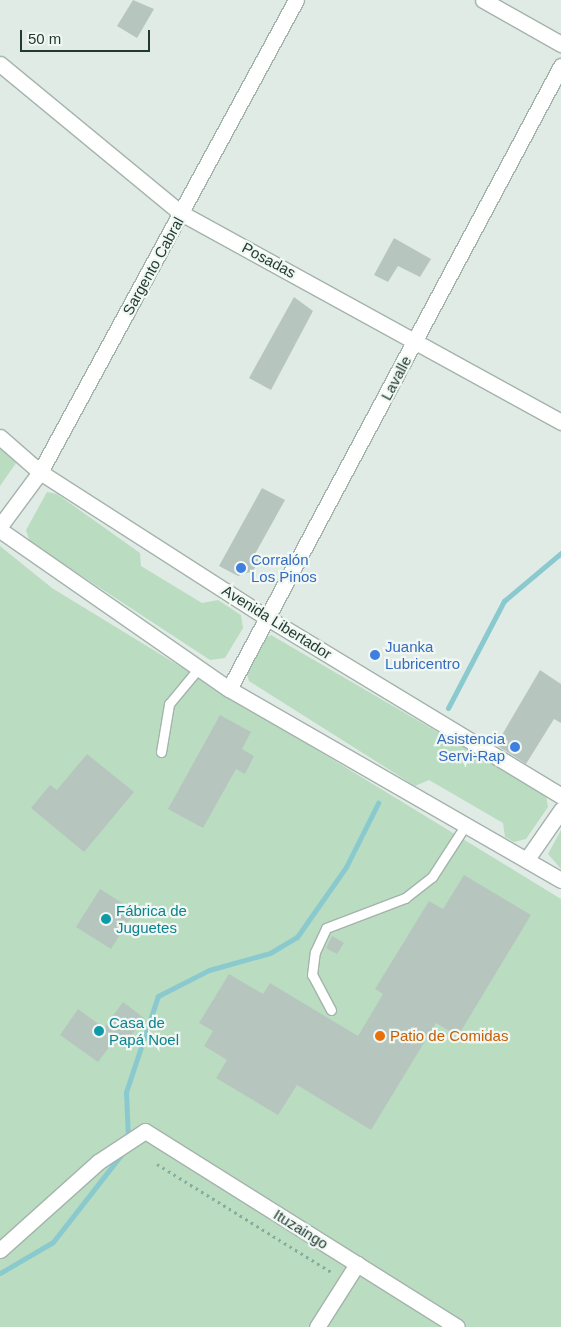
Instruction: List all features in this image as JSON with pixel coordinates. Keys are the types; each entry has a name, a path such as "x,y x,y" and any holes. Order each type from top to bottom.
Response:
{"street":[{"name":"Sargento Cabral","path":"0,526 40,472 296,0"},
{"path":"483,0 561,44"},
{"name":"Posadas","path":"0,64 181,213 417,339 561,422"},
{"name":"Lavalle","path":"229,689 561,66"},
{"name":"Avenida Libertador","path":"0,437 40,472 266,617 561,796"},
{"path":"0,530 229,689 467,823 561,880"},
{"path":"527,859 561,810"},
{"name":"Ituzaingo","path":"0,1250 98,1162 145,1131 457,1327"},
{"path":"317,1327 357,1264"}],"lane":[{"path":"161,752 169,704 198,668"},
{"path":"331,1010 312,975 315,952 326,928 405,898 432,877 467,823"}],"path":[{"path":"157,1164 333,1274"}],"green space":[{"path":"0,446 16,463 0,486"},
{"path":"47,492 57,494 140,553 141,566 202,603 218,600 241,615 243,628 225,658 210,660 30,542 26,530"},
{"path":"0,546 52,588 561,899 561,1327 0,1327"},
{"path":"271,635 546,795 548,807 526,839 514,842 505,837 503,823 429,780 415,786 249,681 246,671 264,639"},
{"path":"561,830 561,869 548,854"}],"building":[{"path":"133,0 154,9 137,38 117,26"},
{"path":"394,238 431,259 420,277 398,266 388,282 374,275"},
{"path":"294,297 313,311 271,390 249,378"},
{"path":"262,488 285,500 255,554 261,557 253,571 238,576 219,566"},
{"path":"540,670 561,684 561,723 554,719 526,764 496,745"},
{"path":"220,715 251,732 242,749 254,756 245,774 236,769 203,828 168,809"},
{"path":"87,754 134,792 84,852 31,808 50,785 57,790"},
{"path":"464,875 531,915 458,1036 436,1023 371,1130 297,1085 278,1115 216,1078 227,1060 204,1046 213,1031 199,1023 229,974 263,994 270,983 358,1036 383,994 375,989 429,901 443,909"},
{"name":"Fábrica de Juguetes","path":"100,889 135,911 111,949 76,927"},
{"path":"332,936 344,943 337,954 326,948"},
{"name":"Casa de Papá Noel","path":"123,1002 144,1018 122,1048 113,1042 98,1062 60,1035 78,1009 104,1028"}],"waterway":[{"path":"448,708 504,601 561,553"},
{"path":"128,1139 126,1092 158,996 209,970 270,953 297,937 346,867 378,803"},
{"path":"0,1273 53,1242 124,1151"}],"place":[{"name":"Corralón Los Pinos","path":"241,568"},
{"name":"Juanka Lubricentro","path":"375,655"},
{"name":"Asistencia Servi-Rap","path":"515,747"},
{"name":"Fábrica de Juguetes","path":"106,919"},
{"name":"Casa de Papá Noel","path":"99,1031"},
{"name":"Patio de Comidas","path":"380,1036"}]}
